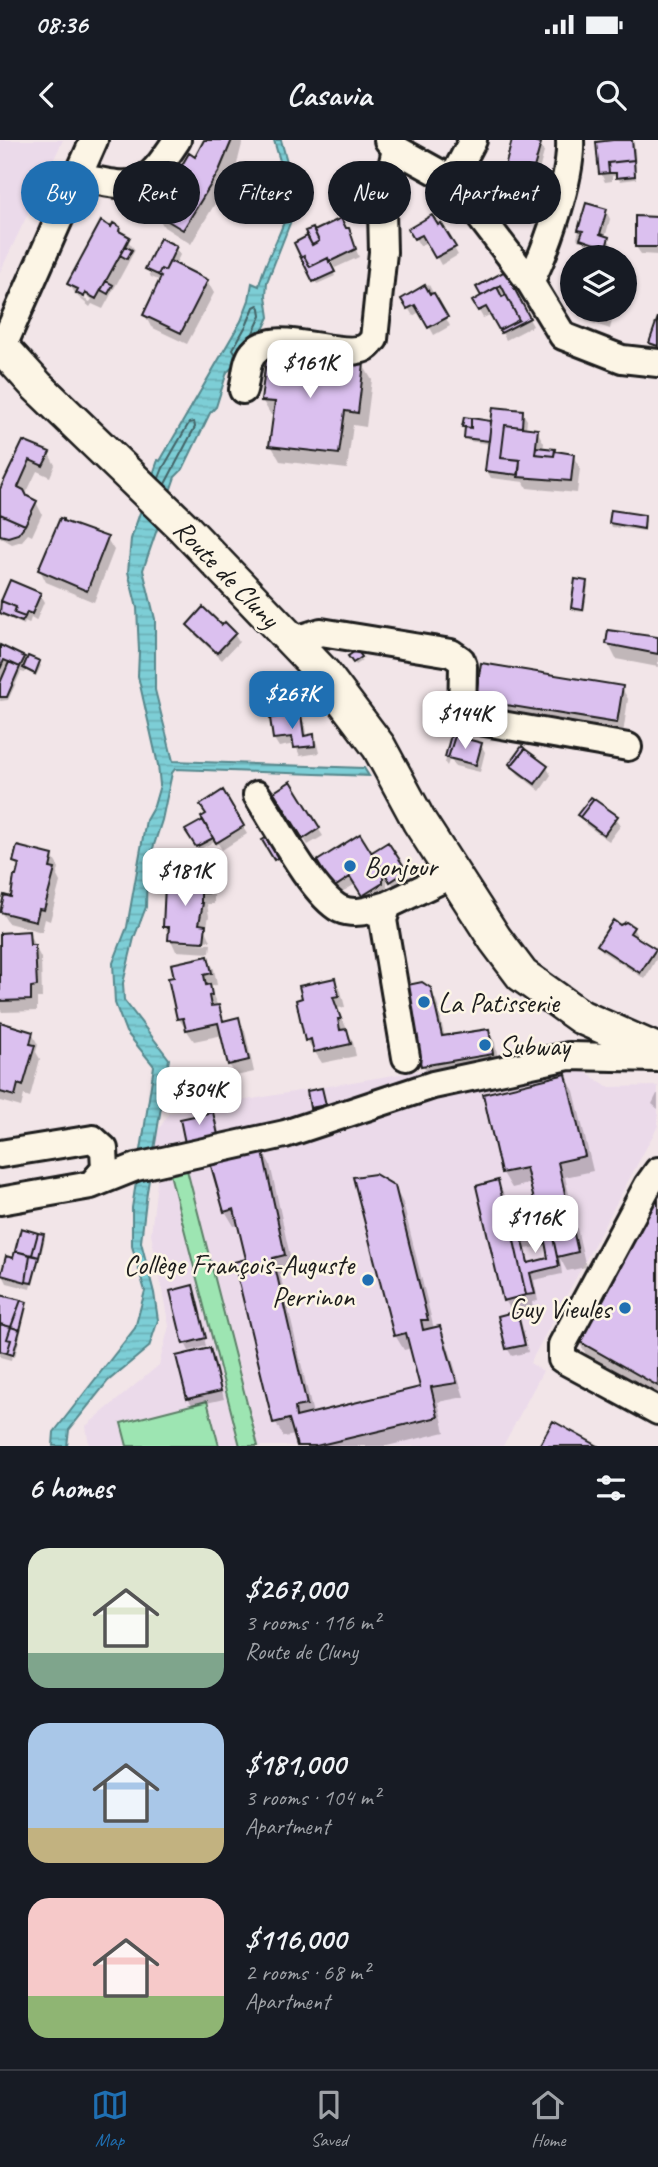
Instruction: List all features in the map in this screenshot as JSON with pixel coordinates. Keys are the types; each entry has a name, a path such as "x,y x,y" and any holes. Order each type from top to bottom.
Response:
{"main road":[{"name":"Route de Cluny","path":"1,346 37,386 184,528 324,674 379,747 419,821 495,939 522,975 581,1017 658,1051"}],"street":[{"path":"85,161 94,140"},
{"path":"99,181 113,184 139,183 157,171 177,140"},
{"path":"462,161 473,140"},
{"path":"530,282 547,243 566,173 570,140"},
{"path":"243,390 251,355 264,344 281,342 353,350 366,347 374,339 383,252 382,211 393,144 425,164"},
{"path":"1,346 57,224"},
{"path":"486,224 530,282 563,336 622,359 658,363"},
{"path":"292,641 321,632 450,653 461,660 463,666 462,718 628,747"},
{"path":"257,795 319,893 341,909 361,913 388,905 453,874"},
{"path":"388,905 383,920 406,1058"},
{"path":"0,1201 91,1185 149,1164 285,1133 433,1085 569,1056 658,1058"},
{"path":"0,1154 93,1139 104,1149 105,1169 91,1185"},
{"path":"658,1172 648,1185 562,1345 562,1359 658,1411"}],"shaded area":[{"path":"0,140 63,140 53,161 21,161 23,224 0,272"},
{"name":"Collège François-Auguste Perrinon","path":"565,1046 572,1063 607,1087 658,1086 658,1126 530,1363 543,1371 503,1446 89,1446 86,1426 159,1365 169,1326 151,1234 158,1173 142,1156 169,1113"}],"green space":[{"path":"187,1170 258,1446 240,1446 170,1174"},
{"path":"207,1401 219,1446 127,1446 121,1423"}],"water":[{"path":"274,140 281,140 287,161 280,161"},
{"path":"290,224 267,282 269,317 246,356 227,372 216,407 210,413 183,469 175,477 143,570 155,619 155,690 173,761 364,768 369,776 175,769 172,773 162,820 147,867 146,907 134,938 123,983 124,1000 169,1059 141,1242 158,1320 149,1347 108,1381 69,1430 67,1446 53,1446 54,1432 135,1328 145,1291 132,1246 132,1208 154,1066 126,1032 115,1003 113,963 127,927 146,820 154,806 160,785 138,676 137,608 128,572 131,539 158,460 160,461 241,321 252,283 259,286 283,225"}],"building":[{"path":"204,140 232,140 223,161 214,161 214,179 200,202 200,161 184,161 189,153 195,157"},
{"path":"512,140 541,143 536,161 507,161"},
{"path":"632,140 634,160 608,163 609,173 599,174 596,142"},
{"path":"634,160 635,176 616,178 616,173 609,173 608,163"},
{"path":"586,203 607,209 600,234 609,237 607,245 580,239 583,231 578,230"},
{"path":"635,216 658,217 658,247 635,245"},
{"path":"425,219 425,224 442,224 456,247 435,258 422,235 414,239 408,229"},
{"path":"101,221 111,227 113,223 120,227 119,231 130,237 96,299 85,293 84,297 76,293 78,289 67,284"},
{"path":"173,224 187,224 183,230"},
{"path":"329,224 344,224 349,228 356,249 329,262 328,258 310,267 304,256 301,258 294,243 307,236 312,245 319,241 314,231"},
{"path":"313,228 319,241 312,245 305,231"},
{"path":"160,238 177,246 165,271 161,269 158,275 145,269"},
{"path":"125,246 132,250 127,259 120,255"},
{"path":"304,256 310,267 328,258 335,272 313,282 301,258"},
{"path":"170,261 208,280 181,333 143,315 161,277 158,275 161,269 165,271"},
{"path":"505,271 530,318 501,333 499,330 519,320 501,285 481,296 476,287"},
{"path":"106,281 113,285 108,294 101,290"},
{"path":"425,285 430,294 434,293 448,317 428,328 415,305 407,309 401,299"},
{"path":"497,287 502,297 506,295 519,320 499,330 486,307 478,311 472,301"},
{"path":"658,317 658,346 649,343"},
{"path":"267,351 364,363 358,413 345,411 339,454 269,446 275,402 261,401"},
{"path":"493,407 523,410 522,427 505,425 501,458 520,460 519,475 485,471"},
{"path":"464,417 471,418 471,428 462,427"},
{"path":"471,418 491,421 489,441 464,438 465,427 471,428"},
{"path":"505,425 538,429 535,454 554,456 555,451 574,454 571,481 518,477 520,460 501,458"},
{"path":"23,441 50,452 43,466 30,460 18,487 37,501 25,525 0,514 0,489"},
{"path":"536,447 555,449 554,456 535,454"},
{"path":"611,510 645,515 644,529 609,523"},
{"path":"0,514 25,525 18,534 8,537 0,535"},
{"path":"60,518 108,537 87,591 38,570"},
{"path":"575,579 587,581 583,610 571,608"},
{"path":"10,580 41,593 32,614 27,612 25,617 14,613 16,607 1,601"},
{"path":"1,601 16,607 14,613 25,617 22,622 0,613"},
{"path":"203,607 222,625 225,622 236,633 217,653 187,625"},
{"path":"608,630 658,637 658,654 606,644"},
{"path":"0,645 25,657 20,667 4,660 0,669"},
{"path":"357,650 362,657 353,663 348,656"},
{"path":"28,656 40,661 35,674 23,668"},
{"path":"9,662 20,667 7,697 0,697 0,683"},
{"path":"481,663 623,686 617,723 475,700"},
{"path":"301,714 304,736 314,734 315,746 294,748 292,737 273,739 270,718"},
{"path":"451,735 455,736 448,758 445,757"},
{"path":"455,736 482,743 476,765 448,758"},
{"path":"522,746 525,749 511,766 509,764"},
{"path":"525,749 548,766 535,784 511,766"},
{"path":"291,781 320,828 303,839 274,792"},
{"path":"223,790 244,826 216,843 201,817 206,814 200,805"},
{"path":"591,797 594,799 580,817 577,815"},
{"path":"594,799 618,816 604,835 580,817"},
{"path":"203,820 213,838 196,847 185,830"},
{"name":"Bonjour","path":"360,834 383,871 383,883 362,896 350,877 333,888 317,861"},
{"path":"271,835 283,854 274,860 262,840"},
{"path":"388,842 407,871 390,882 372,852"},
{"path":"17,846 53,855 50,868 55,869 44,910 39,909 36,921 0,912 4,895 11,897 19,864 13,862"},
{"path":"172,874 209,876 208,893 201,893 203,903 199,924 206,925 204,942 168,940 169,927 163,927 165,885 171,886"},
{"path":"613,920 620,925 626,922 634,927 630,933 656,949 640,973 597,945"},
{"path":"29,931 30,945 35,945 37,986 31,987 31,1000 0,1001 0,933"},
{"path":"208,956 212,973 204,975 206,985 210,984 211,1006 219,1005 223,1021 239,1017 249,1060 228,1065 218,1023 186,1030 183,1018 177,1019 168,978 174,977 171,964"},
{"path":"335,978 339,996 333,997 341,1019 338,1019 340,1030 347,1029 351,1044 314,1052 311,1039 305,1041 296,1000 302,998 299,986"},
{"path":"422,982 431,988 442,1036 489,1029 493,1054 421,1066 403,986"},
{"path":"0,1022 33,1032 30,1044 35,1045 23,1086 18,1084 15,1096 0,1092"},
{"path":"566,1074 585,1156 558,1162 578,1252 557,1257 551,1228 513,1236 526,1295 503,1301 476,1186 498,1180 505,1210 535,1204 526,1168 501,1173 483,1094"},
{"path":"322,1088 326,1105 310,1108 307,1091"},
{"path":"213,1112 218,1135 185,1143 180,1119"},
{"path":"262,1147 285,1255 273,1258 307,1405 295,1407 296,1417 420,1387 406,1333 394,1336 353,1177 375,1174 395,1186 428,1320 421,1320 423,1330 440,1326 457,1383 431,1387 438,1417 316,1446 297,1446 289,1419 273,1423 234,1262 246,1259 234,1209 224,1212 209,1159"},
{"name":"Guy Vieules","path":"658,1191 658,1386 575,1339"},
{"path":"21,1228 38,1233 32,1255 15,1251"},
{"path":"551,1228 559,1266 530,1273 535,1294 526,1295 513,1236","holes":["544,1236 548,1258 528,1263 523,1241"]},
{"path":"38,1233 44,1234 39,1257 32,1255"},
{"path":"15,1251 30,1255 26,1282 1,1275 6,1256 13,1258"},
{"path":"30,1255 39,1257 32,1283 26,1282"},
{"path":"193,1285 206,1338 183,1344 170,1291"},
{"path":"0,1295 21,1300 11,1327 0,1324"},
{"path":"21,1300 27,1302 20,1330 11,1327"},
{"path":"517,1311 525,1345 506,1349 498,1316"},
{"path":"0,1324 11,1327 7,1339 11,1340 7,1353 0,1351"},
{"path":"11,1327 20,1330 13,1355 7,1353 11,1340 7,1339"},
{"path":"210,1348 221,1391 187,1399 176,1356"},
{"path":"553,1421 598,1446 539,1446"}],"place":[{"name":"Bonjour","path":"350,866"},
{"name":"La Patisserie","path":"424,1002"},
{"name":"Subway","path":"485,1045"},
{"name":"Collège François-Auguste Perrinon","path":"368,1280"},
{"name":"Guy Vieules","path":"625,1308"}]}
